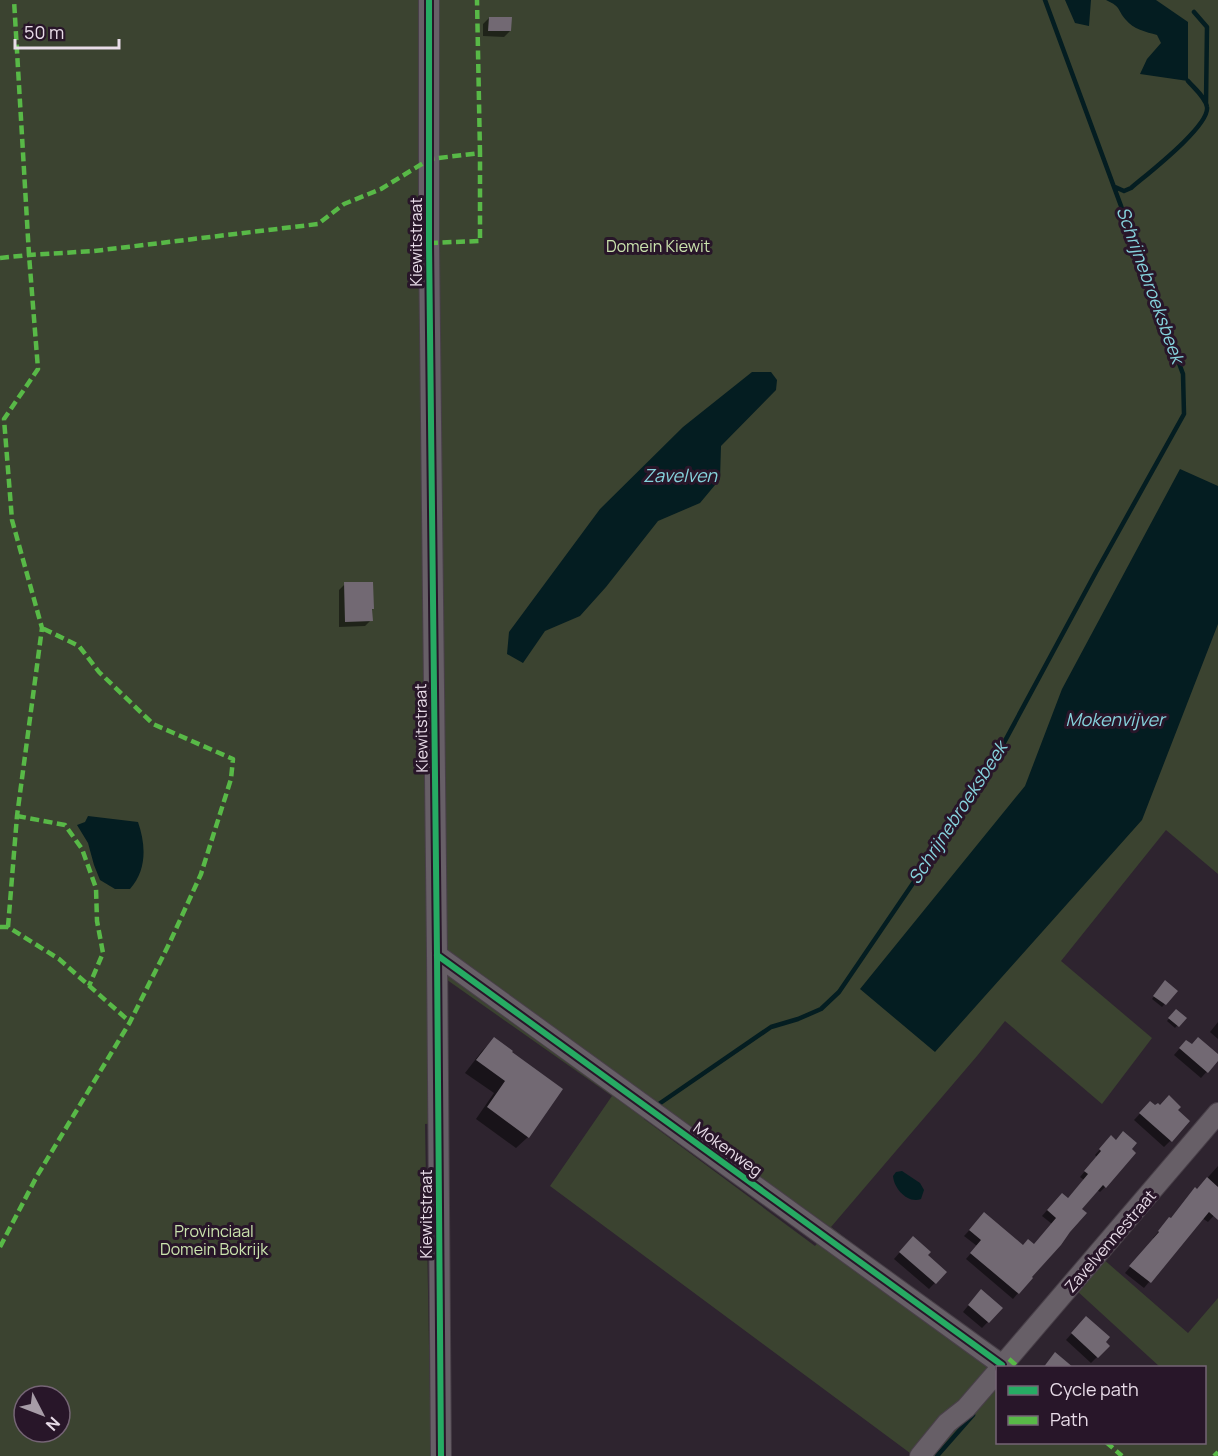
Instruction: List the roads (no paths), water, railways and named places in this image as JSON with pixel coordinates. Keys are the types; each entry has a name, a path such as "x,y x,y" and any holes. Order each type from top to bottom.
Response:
{"street":[{"name":"Kiewitstraat","path":"429,0 429,243 441,1456"},
{"name":"Mokenweg","path":"437,955 997,1366"},
{"name":"Zavelvennestraat","path":"1002,1366 1218,1113"},
{"name":"Zavelvennestraat","path":"920,1456 947,1423 966,1408 996,1373"}],"water":[{"path":"1065,0 1091,0 1089,26 1075,23"},
{"path":"1106,0 1156,0 1188,22 1188,81 1140,74 1147,59 1161,43 1157,35 1132,26 1117,7"},
{"name":"Zavelven","path":"752,372 771,372 777,380 776,390 721,446 720,479 700,503 658,521 580,616 545,631 523,663 507,654 509,632 600,509 683,427"},
{"name":"Mokenvijver","path":"1180,469 1218,486 1218,624 1142,820 935,1052 860,989 1025,786 1062,689"},
{"path":"88,816 138,822 143,840 142,866 136,882 130,889 115,889 100,880 88,843 77,825 85,822"},
{"path":"902,1171 920,1183 924,1190 921,1199 907,1197 896,1186 893,1176 896,1172"}],"waterway":[{"name":"Schrijnebroeksbeek","path":"656,1106 771,1027 821,1009 839,992 986,776 1184,414 1183,374 1045,0"},
{"path":"1194,12 1207,27 1206,103"},
{"path":"1115,187 1124,191 1131,188 1176,150 1198,126 1207,107 1202,97 1188,81"},
{"name":"Schrijnebroeksbeek","path":"937,1456 973,1415"}],"park label":[{"name":"Domein Kiewit","path":"658,246"},
{"name":"Provinciaal Domein Bokrijk","path":"214,1240"}]}
